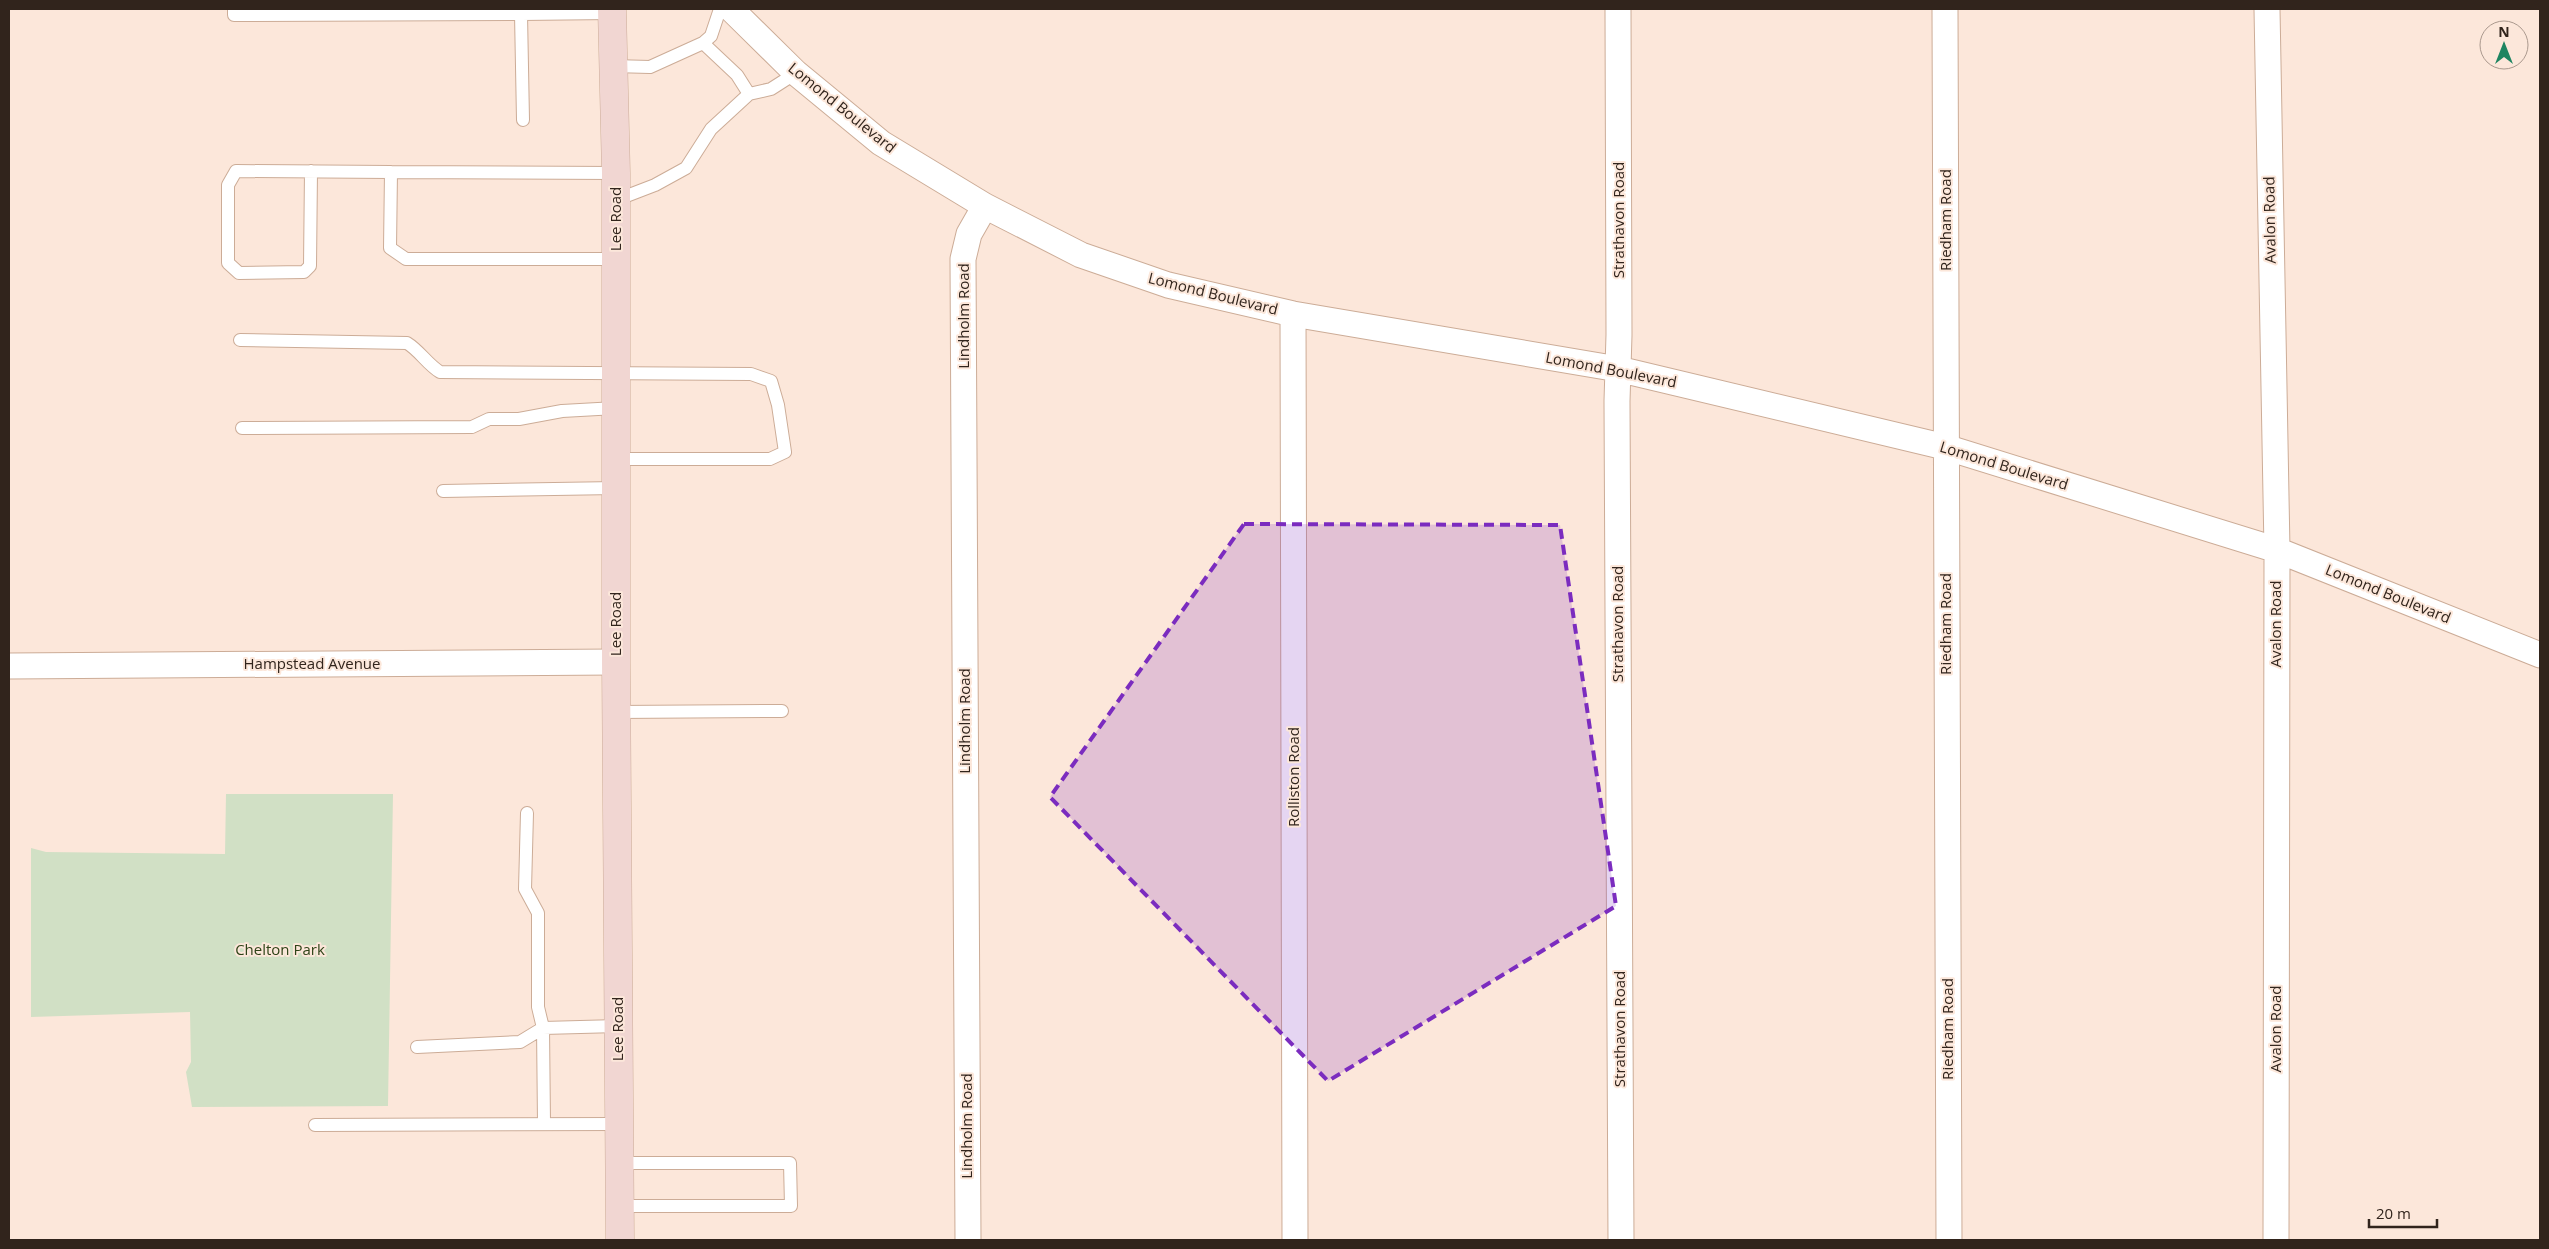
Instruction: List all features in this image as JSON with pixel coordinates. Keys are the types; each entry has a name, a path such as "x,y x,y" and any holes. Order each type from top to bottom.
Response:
{"main road":[{"name":"Lee Road","path":"612,11 616,186 616,712 620,1240"}],"street":[{"name":"Lomond Boulevard","path":"732,9 796,73 881,143 985,206 1081,255 1168,285 1293,314 1618,368 1945,447 2276,550 2540,655"},
{"name":"Strathavon Road","path":"1618,9 1621,1240"},
{"name":"Riedham Road","path":"1945,9 1949,1240"},
{"name":"Avalon Road","path":"2268,9 2276,550 2276,1240"},
{"name":"Lindholm Road","path":"968,1240 963,259 969,234 985,206"},
{"name":"Rolliston Road","path":"1293,314 1295,1240"},
{"name":"Hampstead Avenue","path":"9,666 616,662"}],"lane":[{"path":"234,9 234,15 521,14 612,11"},
{"path":"613,66 650,67 704,43 711,36 720,9"},
{"path":"521,14 523,120"},
{"path":"704,43 737,76 748,94"},
{"path":"311,171 310,266 304,272 239,273 228,262 228,185 236,172 311,171 391,172 616,186 655,185 686,168 711,129 748,94 771,89 796,73"},
{"path":"391,172 390,248 406,259 616,259"},
{"path":"240,340 407,343 418,349 430,365 440,372 751,374 771,381 778,405 785,452 770,459 616,459"},
{"path":"242,428 472,426 489,420 519,419 562,411 616,408"},
{"path":"443,491 616,488"},
{"path":"616,712 782,711"},
{"path":"527,813 525,889 538,913 538,1008 543,1028 544,1124"},
{"path":"417,1047 520,1042 543,1028 618,1026"},
{"path":"315,1125 619,1124"},
{"path":"620,1162 790,1163 791,1206 620,1206"}],"highlighted area":[{"path":"1244,524 1560,525 1616,906 1328,1081 1050,797"}],"green space":[{"name":"Chelton Park","path":"226,794 393,794 388,1106 192,1107 186,1072 191,1062 190,1012 31,1017 31,848 46,852 225,854"}]}
